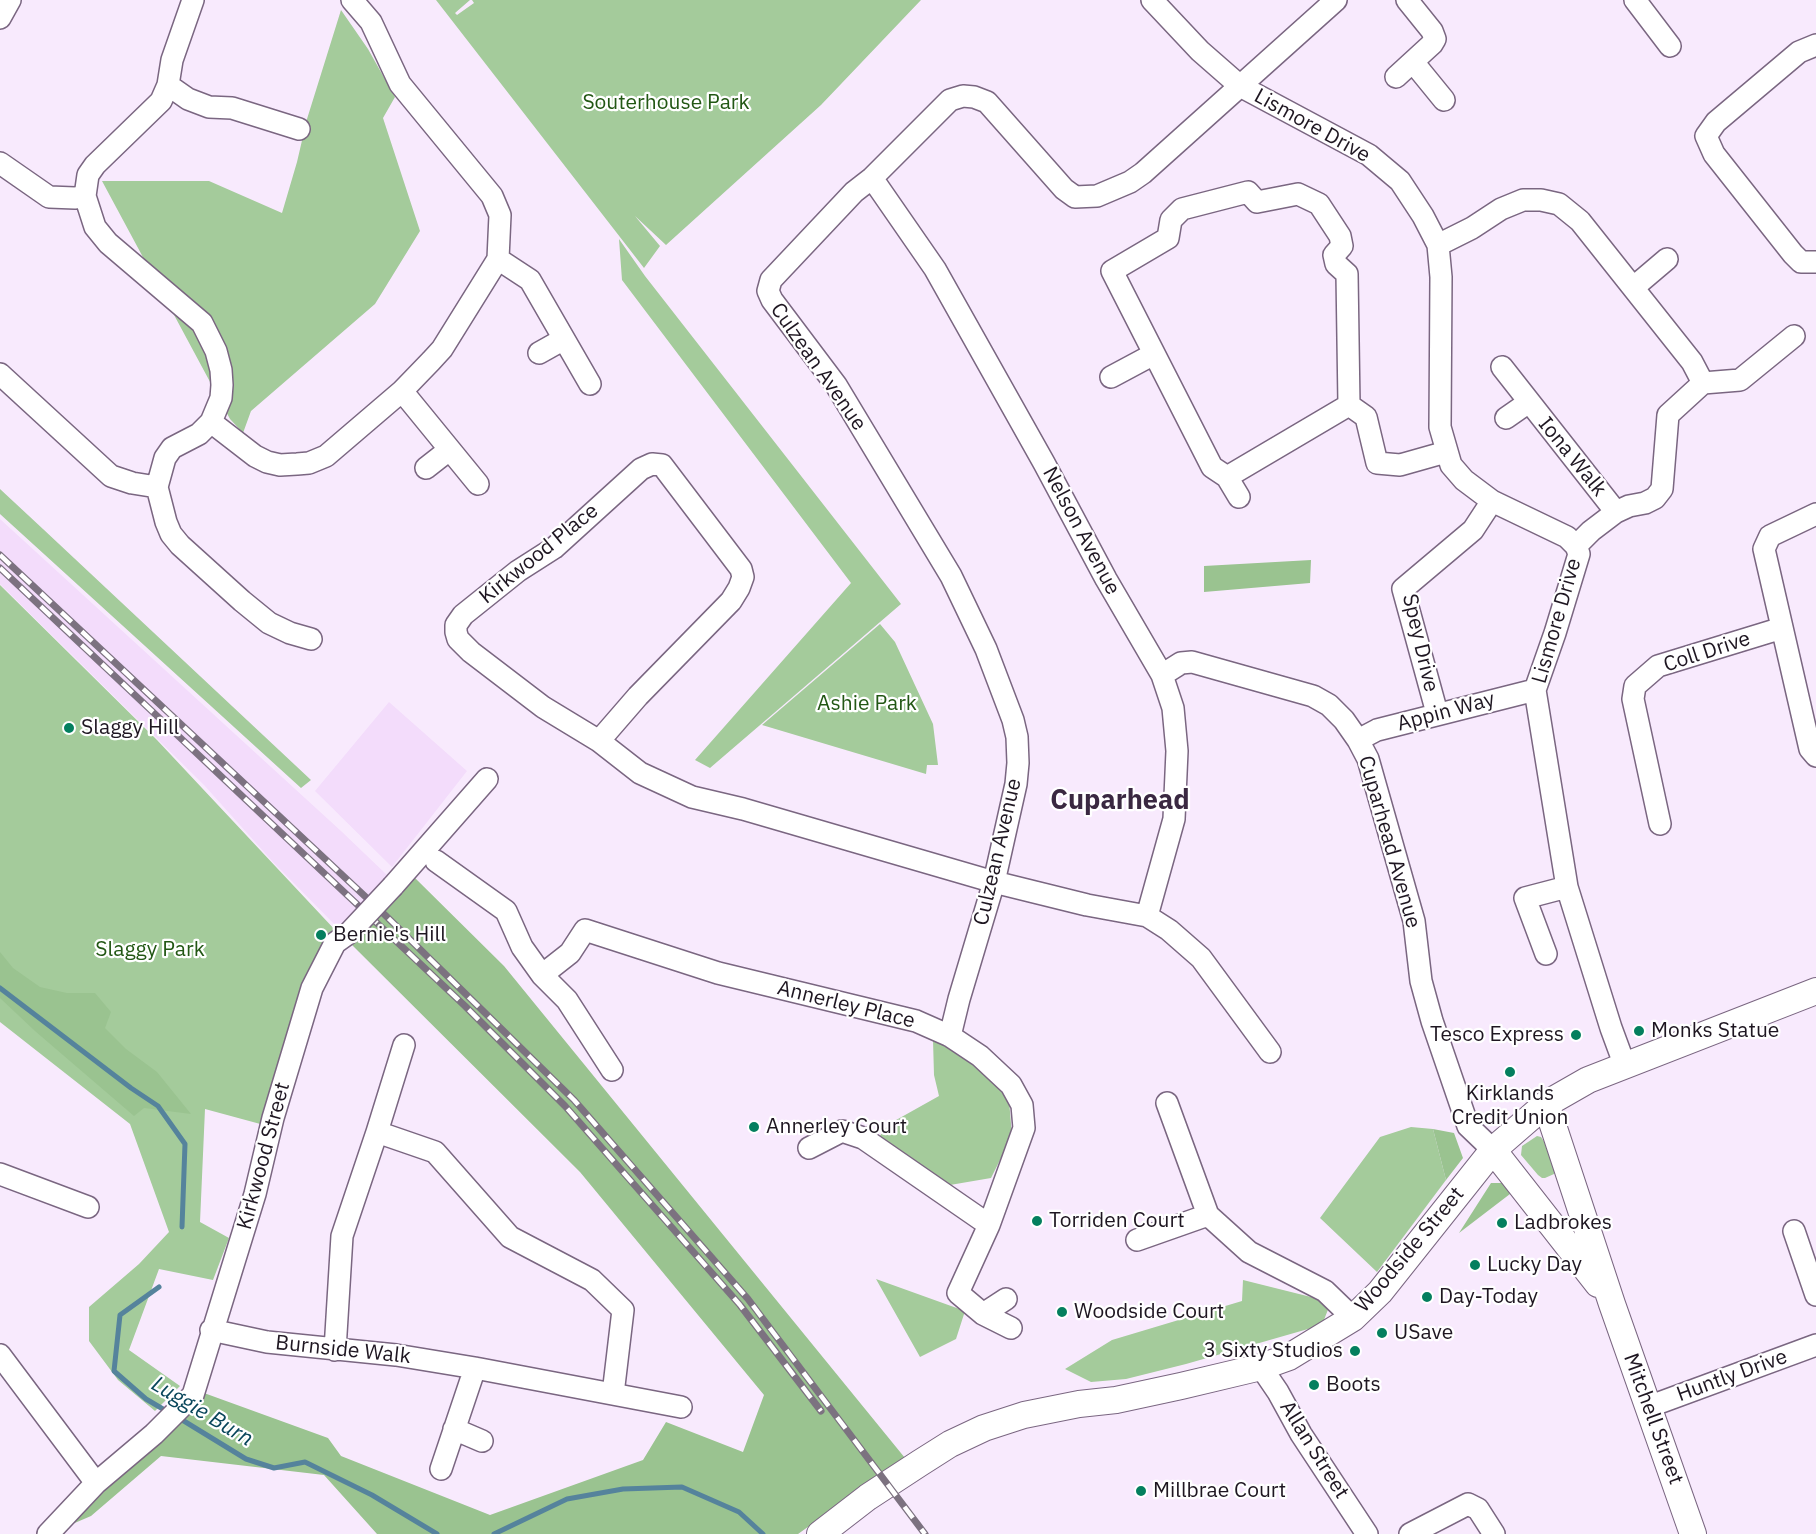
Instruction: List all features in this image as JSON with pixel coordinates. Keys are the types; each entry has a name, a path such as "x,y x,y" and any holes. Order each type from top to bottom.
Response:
{"street":[{"path":"0,18 10,0"},
{"path":"193,0 172,60 168,86 161,101 95,165 88,175 85,196 95,227 108,243 202,323 216,351 221,370 220,398 211,422 199,434 172,448 165,458 157,487 171,534 180,545 269,623 290,633 311,639"},
{"path":"211,422 255,456 267,462 280,465 309,463 326,456 402,391 442,349 498,259 500,215 492,196 400,84 371,22 352,0"},
{"name":"Lismore Drive","path":"1152,0 1200,51 1240,86 1369,155 1400,181 1423,216 1438,245 1441,277 1440,427 1451,465 1464,480 1492,501 1567,537 1576,546 1579,555 1535,690 1567,887 1625,1066"},
{"path":"1396,77 1435,39 1432,31 1407,0"},
{"path":"1635,0 1670,46"},
{"name":"Culzean Avenue","path":"950,1036 994,882 1016,784 1018,763 1013,720 986,649 951,576 836,385 772,300 768,291 771,280 854,192 872,178 950,100 963,96 987,102 1064,189 1075,197 1097,196 1130,183 1240,86 1329,2"},
{"path":"1816,45 1799,52 1716,122 1706,136 1714,154 1793,254 1801,262 1816,262"},
{"path":"1413,62 1444,100"},
{"path":"168,86 189,99 209,107 232,108 299,129"},
{"path":"0,163 49,197 85,196"},
{"name":"Nelson Avenue","path":"872,178 935,269 1106,579 1162,675 1173,708 1177,751 1174,819 1147,916"},
{"path":"1239,496 1227,477 1212,467 1112,271 1168,238 1171,220 1182,209 1248,192 1257,202 1298,194 1319,204 1340,236 1342,246 1334,255 1336,264 1347,274 1349,405"},
{"path":"1438,245 1472,228 1501,208 1523,200 1541,200 1559,204 1580,221 1634,287 1692,362 1703,383"},
{"path":"498,259 530,280 590,384"},
{"path":"1634,287 1667,259"},
{"path":"1576,546 1616,512 1655,498 1662,489 1668,415 1703,383 1740,380 1794,336"},
{"path":"539,353 564,339"},
{"path":"1111,377 1154,354"},
{"name":"Iona Walk","path":"1502,367 1616,512"},
{"path":"0,374 111,476 132,483 157,487"},
{"path":"402,391 478,484"},
{"name":"Iona Walk","path":"1506,418 1529,402"},
{"path":"1349,405 1366,417 1377,463 1400,465 1446,452"},
{"path":"1227,477 1349,405"},
{"path":"426,468 449,450"},
{"name":"Kirkwood Place","path":"598,741 638,696 731,601 743,577 741,569 662,465 652,464 641,469 554,548 518,571 463,615 456,626 458,639 471,652 543,707 598,741 640,773 692,797 743,809 994,882 1087,905 1147,916 1169,930 1201,958 1270,1052"},
{"name":"Spey Drive","path":"1437,713 1403,589 1473,530 1492,501"},
{"path":"1816,513 1770,536 1764,549 1810,749 1816,756"},
{"name":"Coll Drive","path":"1660,824 1634,699 1635,686 1658,666 1782,628"},
{"name":"Cuparhead Avenue","path":"1162,675 1182,663 1192,662 1312,696 1329,705 1344,720 1358,740 1368,759 1414,921 1421,981 1432,1021 1468,1126 1493,1150"},
{"name":"Appin Way","path":"1358,740 1377,730 1437,713 1535,690"},
{"name":"Kirkwood Street","path":"48,1534 96,1483 165,1424 193,1395 252,1204 273,1118 312,988 335,943 349,933 393,886 487,779"},
{"path":"436,861 506,911 522,947 542,975 567,1000 612,1070"},
{"path":"1546,954 1525,898 1567,887"},
{"name":"Annerley Place","path":"542,975 570,953 585,930 718,972 916,1021 950,1036 980,1056 1011,1085 1022,1105 1024,1128 989,1225 958,1293 983,1314"},
{"name":"Woodside Street","path":"820,1534 868,1497 910,1469 950,1444 984,1428 1024,1415 1079,1404 1116,1400 1261,1367 1289,1357 1353,1318 1380,1292 1493,1150 1546,1104 1588,1080 1816,991"},
{"path":"335,1350 342,1236 404,1045"},
{"path":"1167,1103 1209,1215 1249,1252 1325,1291 1353,1318"},
{"name":"Mitchell Street","path":"1546,1104 1612,1304 1693,1534"},
{"path":"809,1148 842,1131 863,1138 989,1225"},
{"path":"377,1132 435,1152 510,1237 592,1280 623,1310 613,1394"},
{"name":"Mitchell Street","path":"1493,1150 1593,1276 1612,1304"},
{"path":"0,1174 88,1207"},
{"path":"1137,1240 1209,1215"},
{"path":"1794,1231 1816,1295"},
{"path":"983,1314 1006,1299"},
{"path":"983,1314 1011,1328"},
{"name":"Burnside Walk","path":"212,1330 267,1342 396,1355 681,1407"},
{"name":"Huntly Drive","path":"1648,1407 1816,1345"},
{"path":"0,1355 96,1483"},
{"name":"Allan Street","path":"1261,1367 1366,1534"},
{"path":"441,1469 475,1368"},
{"path":"454,1429 482,1441"},
{"path":"1410,1534 1468,1504 1478,1509 1494,1534"}],"shaded area":[{"path":"0,519 387,875 357,912 338,928 273,862 204,785 0,584"},
{"path":"389,702 467,771 392,867 315,791"}],"green space":[{"name":"Souterhouse Park","path":"436,0 470,0 455,13 457,15 474,3 472,0 921,0 821,105 666,245 635,216 660,246 644,268"},
{"path":"341,10 368,49 395,97 383,118 420,231 375,304 251,411 243,433 230,419 102,181 209,181 282,213 307,119"},
{"path":"619,239 645,276 901,604 710,768 695,760 851,583 622,280"},
{"path":"0,489 311,780 301,788 0,514"},
{"path":"1311,560 1310,583 1204,592 1204,566"},
{"name":"Slaggy Park","path":"0,585 157,740 336,931 264,1125 205,1109 200,1222 229,1238 213,1280 159,1269 129,1350 180,1386 155,1411 118,1380 89,1341 89,1307 139,1264 169,1232 130,1124 0,1022"},
{"name":"Ashie Park","path":"880,624 895,642 933,724 938,765 927,765 926,774 762,725"},
{"path":"415,878 504,966 905,1458 798,1534 377,1534 324,1475 161,1456 91,1516 70,1525 204,1393 328,1438 341,1456 490,1515 643,1460 666,1422 743,1452 764,1395 580,1172 351,944"},
{"path":"0,952 13,968 40,987 67,993 95,993 111,1012 105,1028 126,1049 157,1072 191,1114 144,1108 134,1116 0,998"},
{"path":"933,1040 969,1057 1009,1100 1012,1136 991,1178 950,1185 879,1137 889,1124 939,1096 934,1075"},
{"path":"1411,1127 1433,1129 1446,1180 1377,1272 1320,1218 1380,1137"},
{"path":"1433,1129 1454,1133 1463,1158 1446,1180"},
{"path":"1537,1136 1541,1137 1545,1143 1554,1170 1554,1174 1545,1178 1538,1175 1521,1155 1522,1146"},
{"path":"1491,1183 1503,1183 1510,1194 1459,1233"},
{"path":"876,1279 965,1311 956,1339 920,1357"},
{"path":"1243,1280 1315,1298 1329,1307 1322,1325 1126,1379 1091,1382 1065,1369 1112,1340 1242,1301"}],"waterway":[{"name":"Luggie Burn","path":"0,988 158,1106 185,1144 182,1227"},
{"name":"Luggie Burn","path":"159,1287 120,1315 114,1371 146,1399 168,1412"},
{"name":"Luggie Burn","path":"179,1418 246,1459 274,1468 305,1462 372,1495 437,1534"},
{"name":"Luggie Burn","path":"494,1534 567,1499 623,1489 682,1487 739,1512 763,1534"}],"railway":[{"path":"0,555 385,915 574,1100 748,1299 925,1534"},
{"path":"0,568 465,1006 565,1106 740,1305 821,1411"}],"place":[{"name":"Slaggy Hill","path":"69,728"},
{"name":"Bernie's Hill","path":"321,935"},
{"name":"Monks Statue","path":"1639,1031"},
{"name":"Tesco Express","path":"1576,1035"},
{"name":"Kirklands Credit Union","path":"1510,1072"},
{"name":"Annerley Court","path":"754,1127"},
{"name":"Torriden Court","path":"1037,1221"},
{"name":"Ladbrokes","path":"1502,1223"},
{"name":"Lucky Day","path":"1475,1265"},
{"name":"Day-Today","path":"1427,1297"},
{"name":"Woodside Court","path":"1062,1312"},
{"name":"USave","path":"1382,1333"},
{"name":"3 Sixty Studios","path":"1355,1351"},
{"name":"Boots","path":"1314,1385"},
{"name":"Millbrae Court","path":"1141,1491"}],"district":[{"name":"Cuparhead","path":"1120,801"}]}
